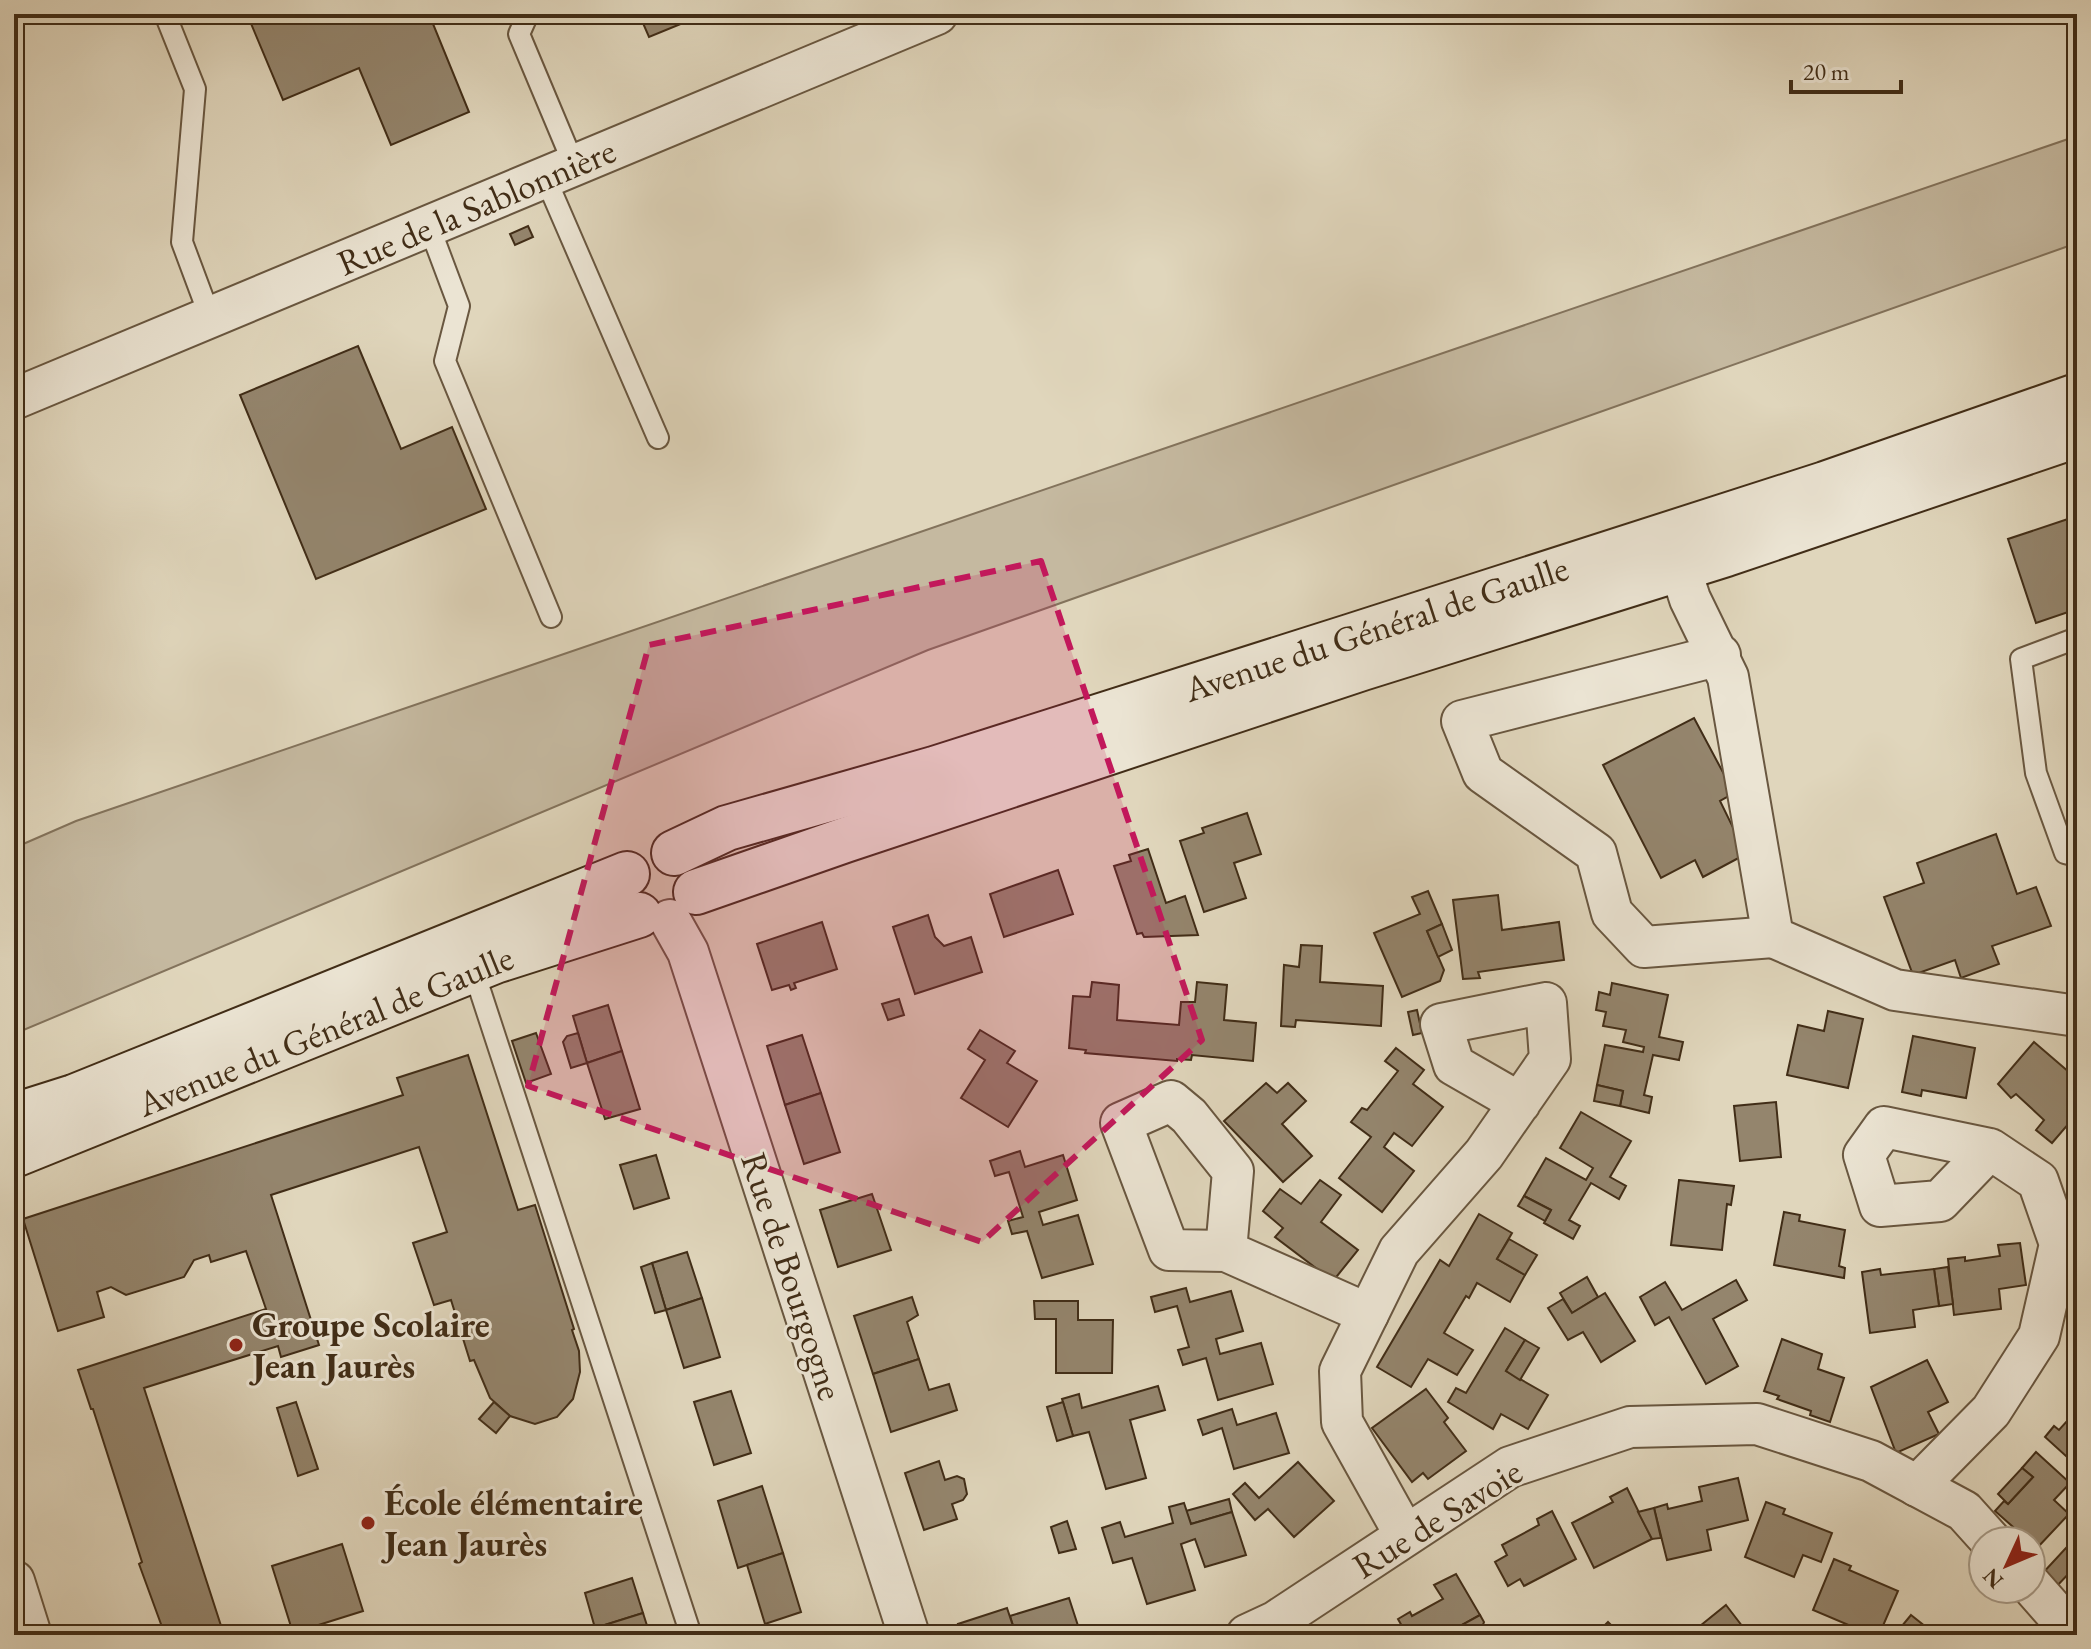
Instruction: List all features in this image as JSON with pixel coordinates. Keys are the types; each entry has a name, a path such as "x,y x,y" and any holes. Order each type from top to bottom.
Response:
{"main road":[{"name":"Avenue du Général de Gaulle","path":"14,1116 1362,668 1680,568 2076,426"},
{"name":"Avenue du Général de Gaulle","path":"14,1155 473,969 658,900 694,874 689,864 674,853 727,828 934,769 1825,484 2076,426"}],"street":[{"name":"Rue de la Sablonnière","path":"14,399 937,14"},
{"path":"1680,568 1690,599 1720,655 1728,677 1773,937"},
{"path":"1720,655 1462,721 1483,773 1596,853 1612,913 1644,947 1773,937 1895,990 2077,1016"},
{"name":"Rue de Bourgogne","path":"658,900 688,952 909,1635"},
{"path":"1405,1535 1342,1422 1340,1371 1399,1251 1484,1154 1520,1103"},
{"path":"1917,1486 1991,1411 2039,1336 2060,1244 2038,1181 1990,1149"},
{"path":"1226,1251 1368,1314"},
{"name":"Rue de Savoie","path":"1257,1633 1510,1467 1630,1427 1757,1424 1871,1461 1964,1511 1977,1525"},
{"path":"14,1581 31,1635"},
{"path":"2047,1604 2071,1633"}],"lane":[{"path":"165,14 195,89 182,242 210,317"},
{"path":"528,14 519,34 560,171 658,438"},
{"path":"429,226 459,306 445,361 551,617"},
{"path":"2077,638 2021,659 2036,773 2065,853 2077,856"},
{"path":"473,969 691,1635"}],"highlighted area":[{"path":"1041,561 1202,1040 982,1242 528,1086 649,645"}],"shaded area":[{"path":"2077,136 2077,243 928,650 14,1034 14,848 76,821"}],"building":[{"path":"247,14 429,14 469,112 391,145 359,68 283,100"},
{"path":"639,14 705,14 649,37"},
{"path":"528,226 533,237 515,245 510,234"},
{"path":"358,346 401,449 452,427 486,509 316,579 240,395"},
{"path":"2077,516 2077,609 2036,623 2008,539"},
{"path":"1694,718 1734,793 1720,801 1746,854 1703,877 1695,860 1661,878 1603,765"},
{"path":"1247,813 1261,854 1234,863 1246,898 1204,912 1180,841 1204,833 1202,828"},
{"path":"1996,834 2017,894 2036,887 2051,926 1992,946 1999,964 1961,978 1955,960 1913,975 1884,897 1924,883 1917,863"},
{"path":"1148,849 1166,903 1185,896 1198,935 1144,937 1142,933 1137,934 1114,866 1131,861 1129,855"},
{"path":"1058,870 1073,914 1004,937 990,894"},
{"path":"1428,891 1442,924 1427,931 1444,970 1440,981 1402,997 1374,933 1420,914 1412,897"},
{"path":"1498,895 1502,930 1559,922 1564,960 1478,972 1480,978 1463,979 1453,900"},
{"path":"928,915 935,937 944,946 971,937 982,972 915,994 893,927"},
{"path":"822,922 837,969 794,983 796,988 791,990 789,985 772,990 757,944"},
{"path":"1442,924 1452,950 1438,957 1427,931"},
{"path":"1301,945 1322,946 1320,982 1383,986 1381,1026 1296,1020 1295,1027 1281,1026 1284,965 1299,967"},
{"path":"1092,982 1119,985 1117,1020 1179,1025 1181,1002 1195,1002 1197,982 1227,985 1224,1020 1256,1023 1253,1061 1192,1055 1191,1060 1177,1061 1085,1053 1086,1050 1069,1048 1073,996 1090,997"},
{"path":"1612,983 1668,995 1659,1037 1683,1042 1679,1060 1653,1055 1644,1095 1652,1097 1649,1113 1620,1106 1623,1091 1597,1085 1605,1045 1643,1052 1644,1047 1623,1042 1626,1030 1603,1026 1606,1012 1596,1010 1599,992 1610,995"},
{"path":"899,999 904,1015 888,1020 882,1004"},
{"path":"608,1005 622,1051 587,1063 573,1016"},
{"path":"1417,1010 1422,1033 1413,1035 1408,1012"},
{"path":"1828,1011 1863,1019 1848,1088 1787,1075 1798,1025 1824,1031"},
{"path":"980,1030 1015,1051 1007,1063 1037,1081 1008,1127 961,1098 985,1060 968,1049"},
{"path":"536,1033 551,1074 526,1083 512,1041"},
{"path":"578,1033 587,1063 571,1068 563,1042 567,1036"},
{"path":"802,1035 821,1093 785,1105 767,1046"},
{"path":"1913,1036 1975,1048 1966,1098 1922,1090 1921,1096 1902,1092"},
{"path":"2034,1042 2077,1079 2077,1084 2068,1095 2077,1102 2077,1114 2052,1143 2036,1130 2044,1120 2016,1094 2011,1098 1998,1084"},
{"path":"1396,1048 1424,1070 1413,1084 1443,1107 1412,1146 1394,1133 1384,1147 1414,1171 1382,1212 1339,1178 1371,1137 1351,1122 1362,1108 1367,1110 1398,1071 1385,1061"},
{"path":"622,1051 640,1109 605,1119 587,1063"},
{"name":"Groupe Scolaire Jean Jaurès","path":"468,1055 518,1210 535,1205 574,1329 580,1372 573,1399 557,1417 535,1424 510,1416 490,1398 474,1360 470,1361 451,1300 434,1305 413,1243 447,1232 419,1147 271,1195 319,1345 281,1357 278,1346 144,1388 224,1635 165,1635 139,1564 142,1562 78,1370 266,1309 246,1251 211,1262 209,1255 194,1260 184,1277 126,1295 111,1287 97,1292 104,1317 58,1331 23,1219 403,1095 397,1078"},
{"path":"1266,1083 1277,1093 1288,1083 1306,1101 1282,1124 1312,1156 1283,1182 1224,1121"},
{"path":"1597,1085 1623,1091 1620,1106 1594,1101"},
{"path":"821,1093 840,1152 804,1164 785,1105"},
{"path":"1776,1102 1781,1157 1740,1161 1734,1106"},
{"path":"1581,1112 1631,1141 1610,1177 1626,1186 1619,1199 1591,1183 1569,1220 1580,1226 1573,1239 1544,1223 1551,1210 1524,1196 1546,1158 1586,1180 1593,1168 1560,1148"},
{"path":"1020,1151 1025,1167 1063,1155 1077,1200 1039,1212 1043,1225 1078,1215 1093,1264 1042,1278 1027,1231 1012,1234 1008,1221 1023,1217 1009,1172 995,1176 990,1161"},
{"path":"656,1155 669,1198 634,1209 620,1165"},
{"path":"1320,1180 1341,1195 1321,1222 1358,1250 1333,1281 1275,1237 1283,1228 1263,1211 1280,1189 1301,1204"},
{"path":"1679,1180 1734,1186 1731,1205 1727,1204 1722,1250 1671,1245"},
{"path":"872,1194 891,1250 838,1267 820,1210"},
{"path":"1524,1196 1551,1210 1545,1221 1518,1206"},
{"path":"1784,1212 1800,1215 1799,1221 1845,1230 1839,1266 1845,1268 1844,1278 1774,1265"},
{"path":"1479,1214 1512,1233 1497,1259 1525,1275 1510,1302 1477,1283 1444,1333 1473,1350 1457,1375 1428,1359 1411,1387 1377,1367 1440,1260 1449,1266"},
{"path":"1509,1239 1537,1255 1525,1275 1497,1259"},
{"path":"2020,1243 2026,1285 1999,1289 2001,1309 1954,1315 1948,1259 1965,1257 1965,1261 2000,1256 1998,1245"},
{"path":"687,1252 702,1298 666,1310 652,1263"},
{"path":"652,1263 666,1310 655,1313 641,1267"},
{"path":"1948,1267 1953,1304 1939,1306 1934,1269"},
{"path":"1880,1269 1881,1275 1934,1269 1939,1306 1913,1310 1915,1327 1870,1333 1862,1272"},
{"path":"1587,1277 1598,1297 1572,1313 1560,1293"},
{"path":"1736,1280 1747,1300 1713,1319 1738,1366 1706,1384 1669,1317 1655,1325 1640,1297 1665,1282 1682,1310"},
{"path":"1186,1288 1190,1302 1231,1291 1243,1331 1216,1339 1220,1354 1261,1343 1273,1384 1218,1400 1206,1358 1183,1365 1178,1350 1189,1347 1177,1306 1155,1312 1151,1297"},
{"path":"1605,1293 1635,1341 1601,1362 1583,1332 1568,1340 1548,1308 1563,1299 1572,1313"},
{"path":"912,1297 918,1315 907,1322 919,1359 873,1374 854,1316"},
{"path":"702,1298 720,1357 684,1368 666,1310"},
{"path":"1034,1301 1078,1301 1078,1320 1113,1320 1112,1373 1056,1373 1056,1319 1035,1319"},
{"path":"1505,1328 1525,1340 1506,1371 1548,1395 1528,1429 1501,1414 1493,1429 1448,1402 1456,1388 1466,1393"},
{"path":"1782,1339 1822,1354 1818,1369 1844,1378 1830,1422 1764,1391"},
{"path":"1525,1340 1539,1348 1520,1380 1506,1371"},
{"path":"919,1359 929,1390 949,1384 957,1410 891,1432 873,1374"},
{"path":"1927,1360 1948,1402 1928,1412 1939,1434 1896,1453 1871,1387"},
{"path":"1158,1386 1165,1410 1130,1420 1146,1478 1106,1489 1089,1432 1073,1436 1062,1399 1079,1394 1082,1408"},
{"path":"1426,1389 1448,1418 1444,1422 1466,1451 1428,1479 1423,1473 1412,1482 1372,1428"},
{"path":"731,1391 751,1453 714,1465 694,1402"},
{"name":"Groupe Scolaire Jean Jaurès","path":"296,1402 318,1469 298,1476 277,1408"},
{"path":"494,1402 510,1416 496,1433 479,1419"},
{"path":"1063,1402 1073,1436 1057,1441 1047,1407"},
{"path":"1232,1409 1237,1425 1276,1413 1289,1453 1234,1469 1222,1428 1203,1435 1198,1420"},
{"path":"2077,1410 2077,1466 2045,1437 2054,1426 2059,1430"},
{"path":"2036,1452 2070,1483 2054,1500 2069,1514 2047,1537 2047,1525 2011,1525 1995,1511 2004,1501 2008,1504 2033,1477 2022,1468"},
{"path":"939,1461 945,1480 957,1476 964,1479 967,1494 963,1500 952,1504 957,1519 924,1530 905,1473"},
{"path":"1298,1462 1334,1501 1294,1537 1268,1509 1255,1520 1233,1494 1245,1483 1259,1498"},
{"path":"2022,1468 2033,1477 2008,1504 1998,1494"},
{"path":"1738,1478 1748,1520 1707,1530 1711,1550 1667,1560 1654,1508 1667,1504 1668,1509 1702,1501 1699,1487"},
{"path":"762,1486 783,1553 738,1568 718,1501"},
{"path":"1627,1488 1652,1539 1594,1568 1572,1523 1613,1502 1610,1497"},
{"path":"1229,1499 1232,1512 1191,1524 1186,1511"},
{"path":"1766,1502 1785,1509 1783,1514 1832,1533 1821,1562 1803,1555 1794,1577 1745,1557"},
{"path":"1184,1503 1191,1524 1232,1512 1246,1555 1205,1567 1195,1539 1181,1544 1195,1590 1147,1604 1132,1558 1113,1563 1102,1528 1120,1522 1125,1537 1173,1523 1169,1507"},
{"path":"1654,1508 1661,1538 1652,1539 1638,1512"},
{"path":"1552,1511 1576,1559 1524,1586 1520,1579 1508,1586 1495,1562 1507,1555 1502,1545 1539,1525 1537,1519"},
{"path":"1067,1521 1076,1549 1059,1553 1051,1527"},
{"path":"2077,1536 2077,1576 2071,1571 2055,1588 2047,1581 2047,1568"},
{"path":"342,1544 363,1611 293,1633 272,1566"},
{"path":"783,1553 801,1612 765,1624 747,1565"},
{"path":"1834,1559 1851,1566 1849,1570 1898,1591 1879,1635 1872,1635 1813,1610"},
{"path":"1456,1574 1480,1615 1458,1627 1463,1635 1407,1635 1398,1619 1410,1612 1412,1616 1443,1599 1434,1585"},
{"path":"632,1578 643,1613 595,1628 585,1593"},
{"path":"1069,1598 1081,1635 1016,1635 1010,1616"},
{"path":"1726,1605 1749,1635 1690,1634"},
{"path":"1007,1608 1016,1635 962,1635 958,1624"},
{"path":"643,1613 650,1635 598,1635 595,1628"},
{"path":"1480,1615 1484,1622 1481,1630 1473,1635 1463,1635 1458,1627"},
{"path":"1911,1615 1926,1627 1920,1635 1897,1632"},
{"path":"1608,1622 1621,1635 1595,1635"}],"place":[{"name":"Groupe Scolaire Jean Jaurès","path":"236,1345"},
{"name":"École élémentaire Jean Jaurès","path":"368,1523"}]}
